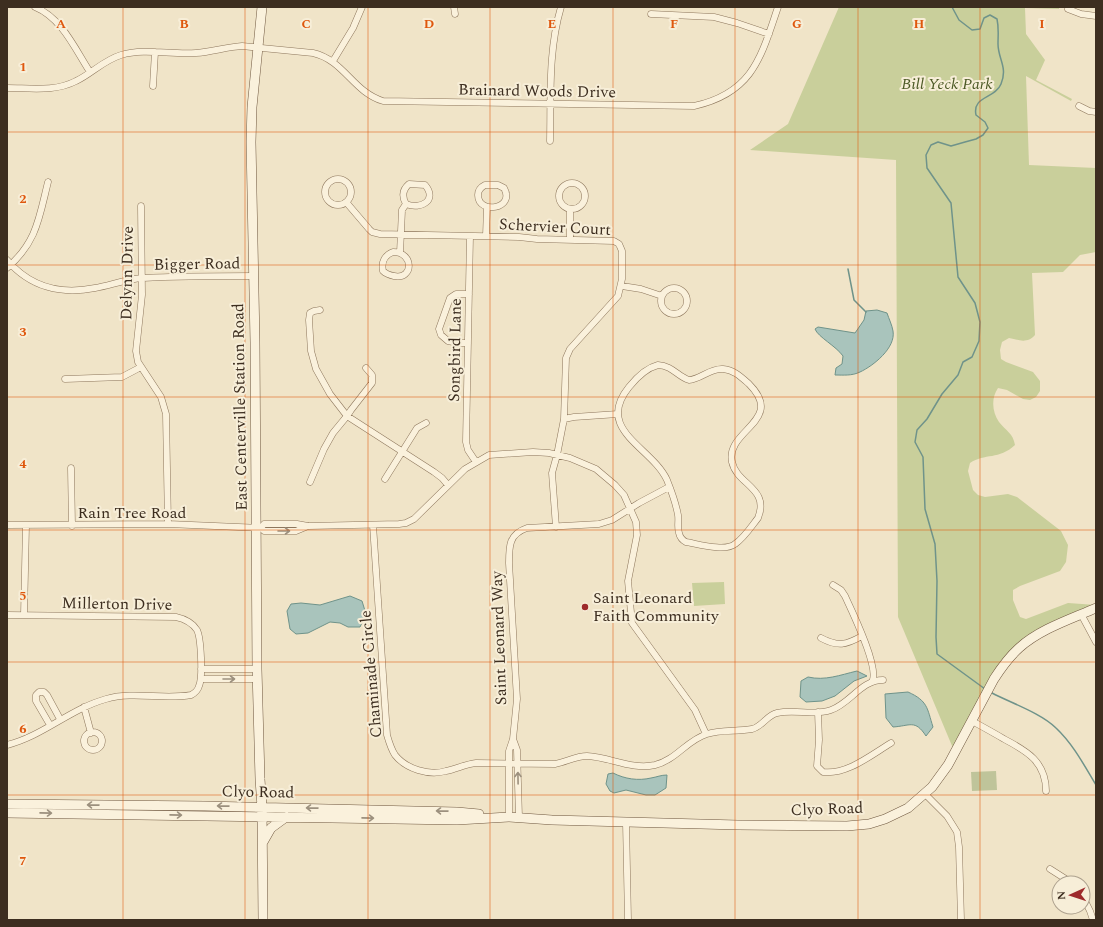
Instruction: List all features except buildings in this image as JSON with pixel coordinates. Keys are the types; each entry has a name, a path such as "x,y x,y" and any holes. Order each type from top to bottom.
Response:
{"street":[{"path":"35,7 48,14 59,25 90,72"},
{"name":"East Centerville Station Road","path":"262,7 252,107 259,528 257,669 262,812 263,920"},
{"path":"333,61 353,28 362,7"},
{"path":"454,7 455,14"},
{"path":"550,141 552,52 561,7"},
{"name":"Brainard Woods Drive","path":"7,88 62,87 77,81 119,56 138,52 194,53 233,46 313,53 325,57 333,61 363,91 383,100 686,106 705,104 722,97 731,92 747,78 758,62 778,7"},
{"path":"1068,9 1080,14 1096,16"},
{"path":"651,14 714,17 769,34"},
{"path":"153,86 155,52"},
{"path":"1078,106 1089,111 1096,112"},
{"path":"340,180 347,183 351,191 351,195 346,202 336,205 327,198 327,187 332,181 340,180"},
{"path":"8,264 25,249 34,235 41,214 48,182"},
{"path":"409,184 425,185 430,196 427,203 414,206 406,204 403,193 409,184"},
{"path":"489,184 502,186 506,191 507,196 504,203 498,206 487,207 484,206 479,200 478,197 480,189 489,184"},
{"path":"565,184 579,184 585,193 584,200 580,206 570,209 561,204 558,196 559,192 565,184"},
{"name":"Schervier Court","path":"346,202 372,232 380,234 486,236 616,242 622,251 622,286"},
{"path":"400,253 402,210 406,204"},
{"name":"Delynn Drive","path":"141,206 142,307 136,351 141,367 160,398 166,414 168,524"},
{"path":"486,236 487,207"},
{"path":"570,209 570,240"},
{"name":"Songbird Lane","path":"470,236 466,442 468,450 476,462"},
{"path":"400,253 408,260 408,271 400,276 389,275 383,271 382,267 384,259 389,254 400,253"},
{"name":"Bigger Road","path":"8,264 36,284 63,291 86,290 142,278 254,276"},
{"path":"662,296 641,289 622,286 618,296 568,353 565,364 564,420 552,473 556,527 599,524 612,520 669,487"},
{"path":"674,288 684,292 687,299 681,312 674,314 667,312 662,306 662,296 667,290 674,288"},
{"path":"468,343 458,344 448,341 441,335 439,329 450,298 456,294 469,294"},
{"path":"320,310 310,313 311,351 316,369 330,394 348,416 434,472 448,485"},
{"path":"658,365 668,367 685,379 689,380 712,370 723,369 730,370 741,376 756,392 760,402 760,410 759,416 755,422 736,442 731,458 736,472 757,494 761,507 758,518 734,545 728,547 716,547 686,542 682,540 679,534 678,516 669,487 663,474 624,432 618,414 623,395 644,371 658,365"},
{"path":"65,379 122,377 141,367"},
{"path":"310,482 332,433 348,416 372,383 372,375 366,368"},
{"path":"309,371 316,369"},
{"path":"564,420 574,417 618,414"},
{"path":"385,479 417,428 426,423"},
{"path":"373,525 406,523 414,519 465,469 489,455 533,452 557,455 570,458 596,469 624,495 636,522 637,535 628,580 632,623 695,710 706,734"},
{"path":"71,468 72,526"},
{"name":"Rain Tree Road","path":"7,525 72,526 168,524 259,528 264,524 297,524 308,526 373,525"},
{"path":"24,615 26,525"},
{"name":"Chaminade Circle","path":"373,525 386,727 390,745 395,755 402,762 412,768 424,772 445,772 470,764 554,764 586,756 646,767 666,761 692,741 706,734 721,731 752,729 762,724 778,712 818,712 835,708 856,691 872,682 883,680"},
{"name":"Saint Leonard Way","path":"509,817 509,751 513,739 517,699 509,550 510,542 513,537 527,528 556,527"},
{"path":"833,585 841,590 845,596 862,636 874,676 872,682"},
{"name":"Clyo Road","path":"7,804 262,812 287,816 457,820 518,817 552,820 626,822 754,825 858,825 882,820 898,814 925,794 948,765 1002,666 1010,657 1028,641 1051,628 1096,608"},
{"path":"1081,614 1096,642"},
{"name":"Millerton Drive","path":"7,615 176,617 185,619 193,625 199,635 201,679"},
{"path":"821,638 830,643 841,644 862,636"},
{"path":"201,669 257,669"},
{"path":"7,745 24,740 84,707 106,699 127,695 191,695 198,689 201,679 258,679"},
{"path":"50,725 36,701 36,695 39,692 44,692 47,695 60,719"},
{"path":"84,707 91,733"},
{"path":"818,712 819,740 817,766 823,772 834,772 851,767 890,743"},
{"path":"974,717 1030,754 1043,772 1046,790"},
{"name":"Saint Leonard Way","path":"513,739 517,750 518,817"},
{"path":"925,794 947,816 957,832 959,847 960,920"},
{"name":"Clyo Road","path":"7,813 457,812 509,817"},
{"path":"262,844 270,828 287,816"},
{"path":"626,822 628,920"},
{"path":"1050,869 1059,875"}],"green space":[{"name":"Bill Yeck Park","path":"839,7 1059,7 1059,9 1025,8 1026,34 1045,60 1036,80 1072,99 1071,101 1026,76 1029,165 1096,168 1096,252 1080,255 1063,272 1032,273 1035,335 1029,340 1009,338 1002,342 1000,350 1001,359 1033,372 1040,381 1040,391 1036,397 1030,400 1023,399 1007,390 998,388 993,401 995,414 999,422 1011,435 1015,445 1009,450 998,455 981,458 970,463 968,471 973,490 978,495 985,497 1008,494 1017,497 1061,531 1068,545 1066,562 1060,571 1013,590 1013,600 1020,617 1026,619 1068,603 1096,605 1051,628 1010,657 955,753 898,617 896,160 750,150 788,124"},
{"path":"724,582 725,604 694,606 692,583"},
{"path":"996,771 997,790 972,791 971,772"}],"water":[{"path":"877,310 887,313 893,329 891,344 877,361 860,372 851,375 835,375 836,368 842,364 843,356 815,329 818,327 855,333 864,320 866,311"},
{"path":"350,596 362,601 366,614 360,627 348,627 340,623 330,622 308,633 296,634 290,629 287,611 291,604 301,603 320,605"},
{"path":"857,671 867,676 854,681 835,696 822,701 806,702 800,697 801,681 808,677 826,678"},
{"path":"908,692 920,699 928,710 933,727 926,736 919,727 915,725 893,727 886,718 885,694"},
{"path":"613,773 622,777 636,779 646,779 667,775 666,788 655,795 646,795 626,790 614,793 610,791 606,784 608,774"}],"waterway":[{"path":"952,7 959,20 972,30 980,29 984,18 990,15 997,19 998,49 1003,68 1003,78 998,89 977,104 976,115 985,122 988,128 983,135 976,139 951,146 938,142 931,145 926,155 927,168 951,203 958,277 975,303 980,322 979,341 972,357 963,362 958,375 942,394 927,419 917,430 915,442 923,457 925,509 935,544 937,581 937,654 985,689"},
{"path":"848,269 854,300 866,312"},
{"path":"992,693 1034,713 1056,728 1083,762 1096,785"}],"place":[{"name":"Saint Leonard Faith Community","path":"585,607"}]}
